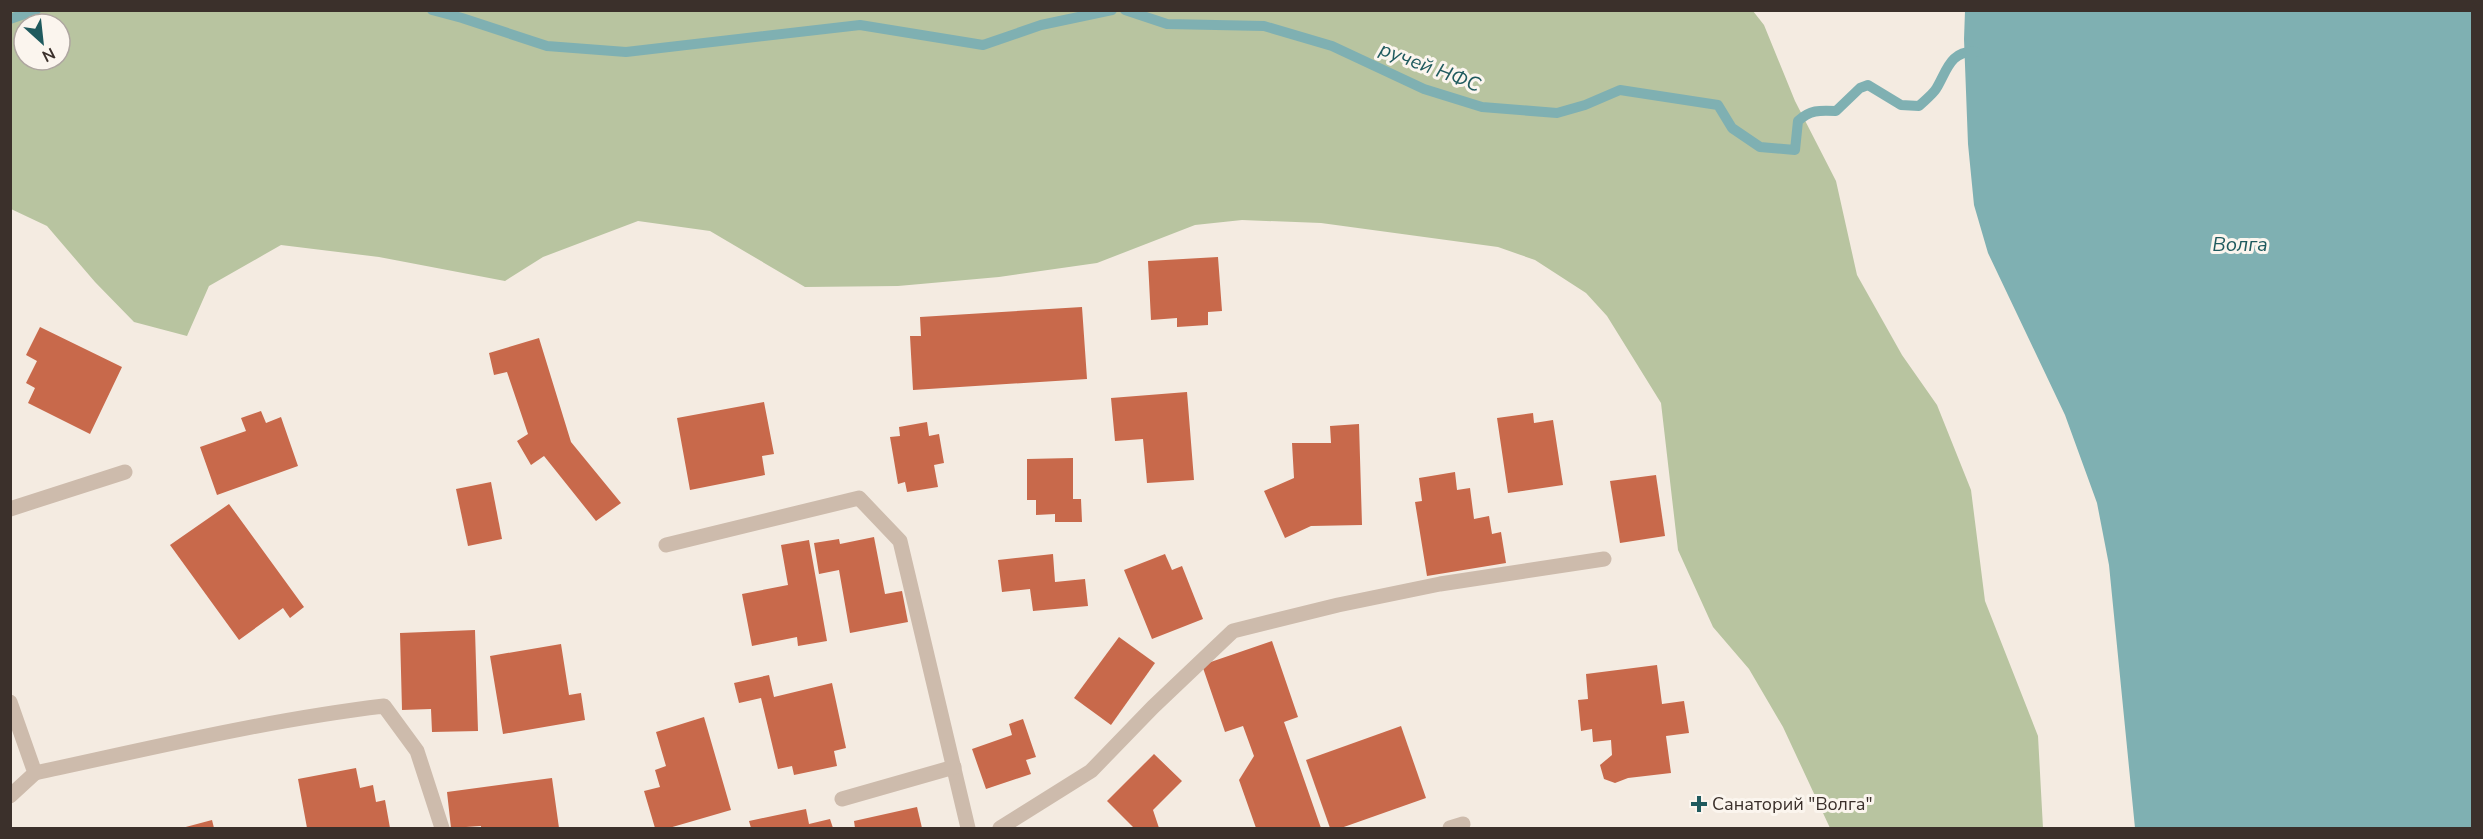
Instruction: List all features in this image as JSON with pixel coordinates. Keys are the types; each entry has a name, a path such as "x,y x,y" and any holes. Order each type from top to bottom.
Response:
{"lane":[{"path":"10,510 125,472"},
{"path":"666,545 859,498 900,541 968,828"},
{"path":"1000,828 1091,771 1153,707 1233,631 1338,605 1440,584 1604,558"},
{"path":"10,702 35,773"},
{"path":"10,796 35,773 348,710 384,706 417,751 442,828"},
{"path":"842,800 954,767"}],"green space":[{"path":"11,10 1753,11 1764,25 1795,101 1836,181 1857,275 1902,355 1937,405 1971,490 1985,601 2038,736 2043,828 1830,828 1783,727 1749,669 1713,627 1678,550 1661,403 1607,316 1586,293 1535,260 1498,247 1321,223 1242,220 1195,225 1097,263 999,277 898,286 805,287 710,231 638,221 543,257 505,281 379,257 281,245 209,286 187,336 134,322 95,282 47,226 11,209"}],"water":[{"name":"Волга","path":"1965,11 2472,11 2472,828 2135,828 2109,565 2097,503 2065,415 1988,253 1974,205 1968,144"}],"building":[{"path":"1218,257 1222,311 1208,312 1208,325 1177,327 1177,318 1151,320 1148,261"},
{"path":"1082,307 1087,379 913,390 910,336 921,336 920,317"},
{"path":"40,327 122,367 90,434 28,403 35,388 26,383 37,361 26,355"},
{"path":"539,338 571,442 621,503 596,521 544,456 531,465 517,441 528,434 507,372 494,375 489,353"},
{"path":"1187,392 1194,480 1147,483 1143,439 1115,441 1111,398"},
{"path":"764,402 774,454 762,456 765,475 690,490 677,418"},
{"path":"261,411 266,423 281,417 298,466 217,495 200,447 246,431 241,418"},
{"path":"1533,413 1534,423 1553,420 1563,485 1508,493 1497,418"},
{"path":"927,422 929,436 939,434 944,463 934,465 938,487 907,492 905,482 898,484 890,437 900,436 899,427"},
{"path":"1359,424 1362,525 1311,526 1285,538 1264,491 1294,478 1292,443 1331,443 1330,426"},
{"path":"1073,458 1073,499 1081,499 1082,522 1055,522 1055,514 1036,515 1036,500 1027,500 1027,459"},
{"path":"1455,472 1457,490 1470,488 1474,519 1489,516 1492,534 1501,532 1506,563 1427,576 1415,502 1422,501 1419,478"},
{"path":"1656,475 1665,536 1620,543 1610,481"},
{"path":"491,482 502,539 468,546 456,489"},
{"path":"229,504 304,607 290,618 283,608 239,640 170,545"},
{"path":"874,537 885,594 902,591 908,622 850,633 839,570 819,574 814,543 839,539 840,544"},
{"path":"809,540 827,641 798,646 797,637 752,646 742,594 788,585 781,545"},
{"path":"1053,554 1055,582 1085,579 1088,606 1033,611 1030,589 1002,592 998,560"},
{"path":"1165,554 1172,570 1182,566 1203,619 1152,639 1124,570"},
{"path":"475,630 478,731 432,732 431,709 402,710 400,633"},
{"path":"1119,637 1155,663 1111,725 1074,698"},
{"path":"1272,641 1298,717 1284,722 1321,828 1256,828 1239,780 1254,756 1243,726 1225,732 1202,665"},
{"path":"561,644 569,695 581,693 585,720 503,734 490,656"},
{"path":"1657,665 1662,704 1684,701 1689,733 1666,736 1671,773 1628,778 1615,783 1604,779 1600,765 1612,755 1611,740 1593,742 1592,729 1581,731 1578,700 1588,699 1586,674"},
{"path":"769,675 774,697 832,683 846,748 834,751 837,766 794,775 792,766 778,769 761,698 739,703 734,683"},
{"path":"704,717 731,810 669,828 655,828 644,791 660,787 655,770 666,766 656,732"},
{"path":"1023,719 1036,757 1026,760 1031,774 986,789 972,749 1012,735 1009,724"},
{"path":"1401,726 1426,798 1341,828 1330,828 1306,760"},
{"path":"1154,754 1182,781 1153,810 1159,828 1134,828 1107,801"},
{"path":"356,768 360,788 373,785 376,802 385,800 390,828 307,828 298,779"},
{"path":"552,778 559,828 481,828 481,826 451,828 447,792"},
{"path":"917,807 922,828 855,828 854,821"},
{"path":"806,809 809,824 830,819 833,828 751,828 749,821"},
{"path":"212,820 214,828 182,828"}],"waterway":[{"name":"ручей НФС","path":"10,19 36,10"},
{"name":"ручей НФС","path":"432,10 547,46 626,52 860,25 983,45 1041,25 1112,10"},
{"name":"ручей НФС","path":"1125,10 1167,24 1264,26 1332,46 1424,89 1482,107 1557,113 1585,105 1620,90 1718,105 1732,128 1760,147 1795,150 1798,121 1807,115 1820,111 1836,111 1860,88 1868,85 1901,105 1919,106 1934,91 1955,58 1960,54 1976,52"}],"place":[{"name":"Санаторий \"Волга\"","path":"1699,804"}]}
